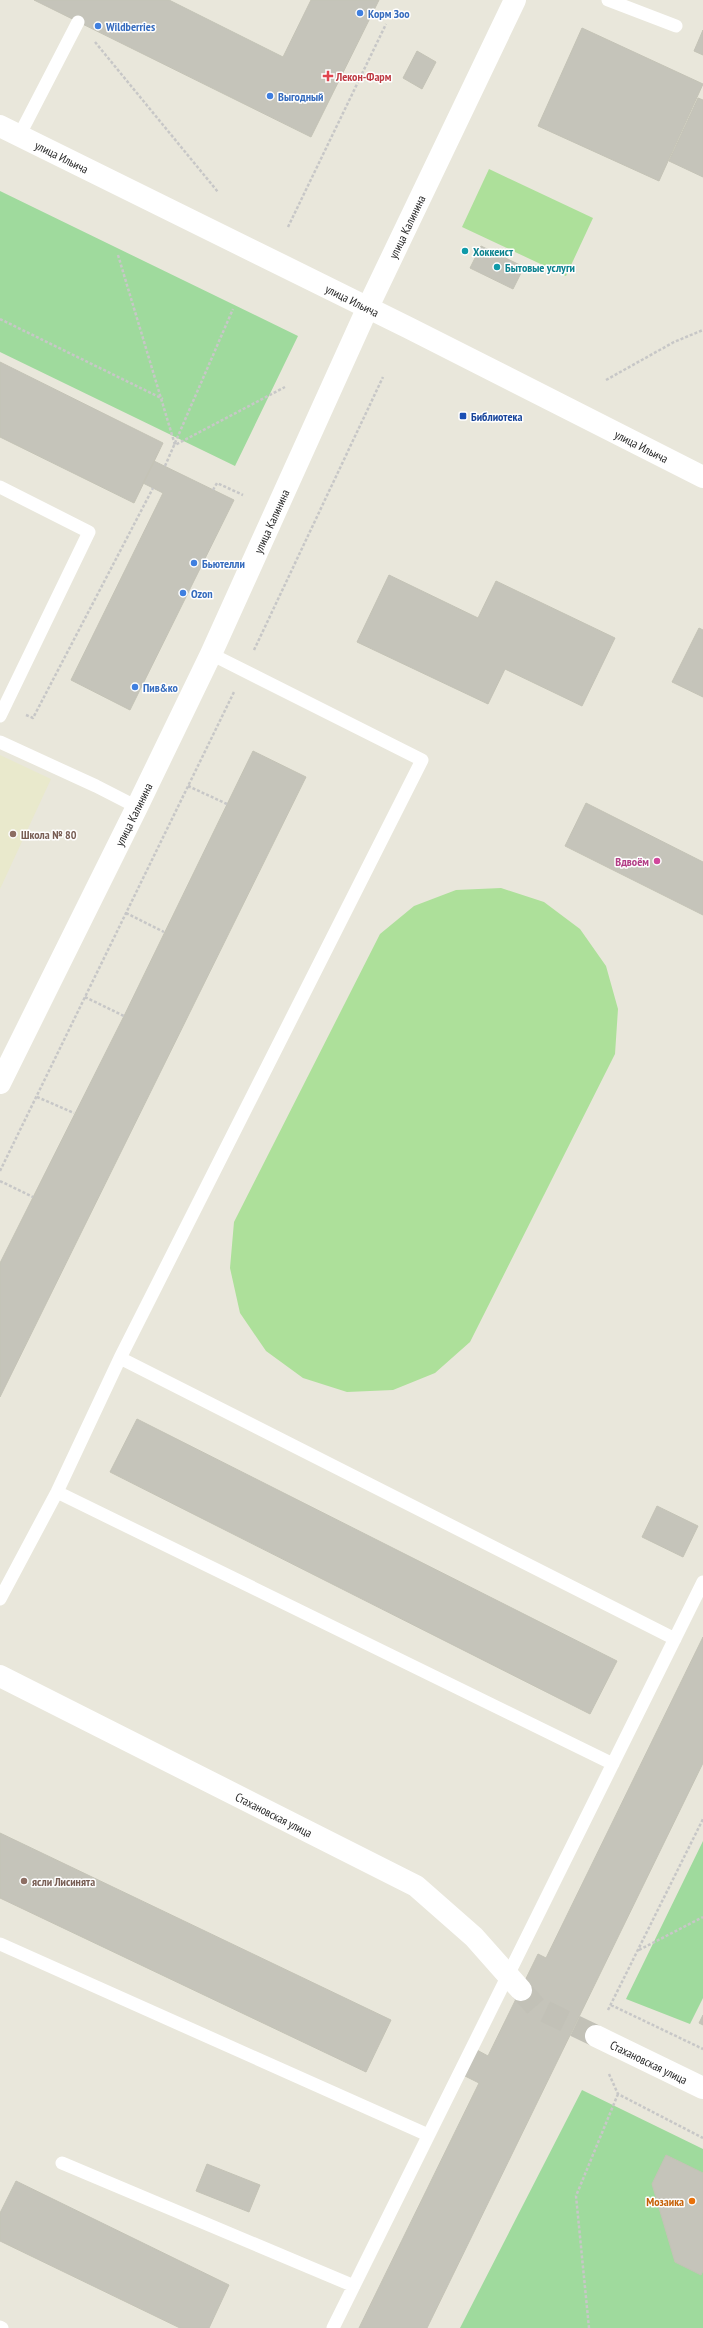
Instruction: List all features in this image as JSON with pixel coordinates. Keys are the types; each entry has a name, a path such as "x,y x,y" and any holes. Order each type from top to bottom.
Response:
{"street":[{"name":"улица Калинина","path":"0,1083 137,808 211,654 368,307 515,0"},
{"name":"улица Ильича","path":"0,126 368,307 703,477"},
{"name":"Стахановская улица","path":"0,1676 416,1886 474,1937 514,1982"},
{"name":"Стахановская улица","path":"596,2036 703,2088"}],"lane":[{"path":"608,0 676,26"},
{"path":"19,136 78,22"},
{"path":"0,487 89,532 2,711"},
{"path":"0,1599 57,1492 120,1358 422,760 211,654"},
{"path":"0,742 96,786 137,808"},
{"path":"120,1358 675,1638"},
{"path":"57,1492 613,1764"},
{"path":"333,2328 428,2136 514,1982 613,1764 703,1582"},
{"path":"0,1944 428,2136"},
{"path":"62,2163 354,2286"}],"path":[{"path":"78,22 218,192"},
{"path":"288,228 386,24"},
{"path":"118,255 163,399 175,445"},
{"path":"165,466 233,309"},
{"path":"0,319 163,399"},
{"path":"606,380 674,342 703,330"},
{"path":"0,1171 244,671 383,377"},
{"path":"175,445 285,387"},
{"path":"213,490 217,483 243,495"},
{"path":"2,711 33,718 153,488"},
{"path":"188,786 226,804"},
{"path":"126,913 164,932"},
{"path":"85,997 124,1016"},
{"path":"37,1097 74,1113"},
{"path":"0,1181 33,1196"},
{"path":"596,2036 703,1819"},
{"path":"638,1950 703,1917"},
{"path":"611,2005 703,2049"},
{"path":"606,2068 618,2094 703,2138"},
{"path":"589,2328 576,2196 618,2094"}],"shaded area":[{"name":"Школа № 80","path":"0,755 51,779 0,889"}],"green space":[{"path":"489,169 593,218 566,276 462,227"},
{"path":"0,191 298,336 235,466 0,352"},
{"path":"501,888 544,902 580,929 606,966 618,1009 615,1054 470,1342 435,1373 393,1390 347,1392 303,1378 266,1351 240,1313 230,1268 234,1222 380,934 414,906 456,890"},
{"path":"703,1841 703,1998 690,2024 626,1999"},
{"path":"582,2090 703,2149 703,2328 460,2328"}],"building":[{"path":"34,0 169,0 283,57 311,0 379,0 311,137"},
{"path":"582,28 703,84 659,181 538,126"},
{"path":"703,30 703,55 694,51"},
{"path":"417,51 436,62 422,89 403,78"},
{"path":"698,98 703,100 703,177 669,161"},
{"name":"Бытовые услуги","path":"481,246 524,267 513,289 470,268"},
{"path":"0,362 163,443 134,503 0,437"},
{"path":"154,461 234,500 130,710 71,680 163,493 143,483"},
{"path":"389,575 478,618 496,581 615,638 582,706 505,669 488,704 357,642"},
{"path":"699,628 703,630 703,697 672,682"},
{"path":"253,751 306,777 0,1397 0,1263 124,1016"},
{"path":"586,803 703,862 703,915 565,846"},
{"path":"137,1419 617,1661 590,1714 110,1472"},
{"path":"657,1506 698,1526 683,1557 642,1537"},
{"path":"703,1637 703,1763 427,2328 359,2328 479,2083 463,2075 475,2049 488,2056 538,1954 546,1958"},
{"path":"0,1833 391,2020 366,2072 0,1898"},
{"path":"703,2015 703,2025 699,2023"},
{"path":"666,2155 703,2173 703,2271 701,2275 675,2262 652,2184"},
{"path":"207,2164 260,2185 249,2212 196,2191"},
{"path":"16,2181 229,2285 209,2328 180,2328 0,2241 0,2213"}],"tunnel":[{"path":"521,1990 536,2007 596,2036"}],"place":[{"name":"Корм Зоо","path":"360,13"},
{"name":"Wildberries","path":"98,26"},
{"name":"Лекон-Фарм","path":"328,76"},
{"name":"Выгодный","path":"270,96"},
{"name":"Хоккеист","path":"465,251"},
{"name":"Бытовые услуги","path":"497,267"},
{"name":"Библиотека","path":"463,416"},
{"name":"Бьютелли","path":"194,563"},
{"name":"Ozon","path":"183,593"},
{"name":"Пив&ко","path":"135,687"},
{"name":"Школа № 80","path":"13,834"},
{"name":"Вдвоём","path":"657,861"},
{"name":"ясли Лисинята","path":"24,1881"},
{"name":"Мозаика","path":"692,2201"}]}
